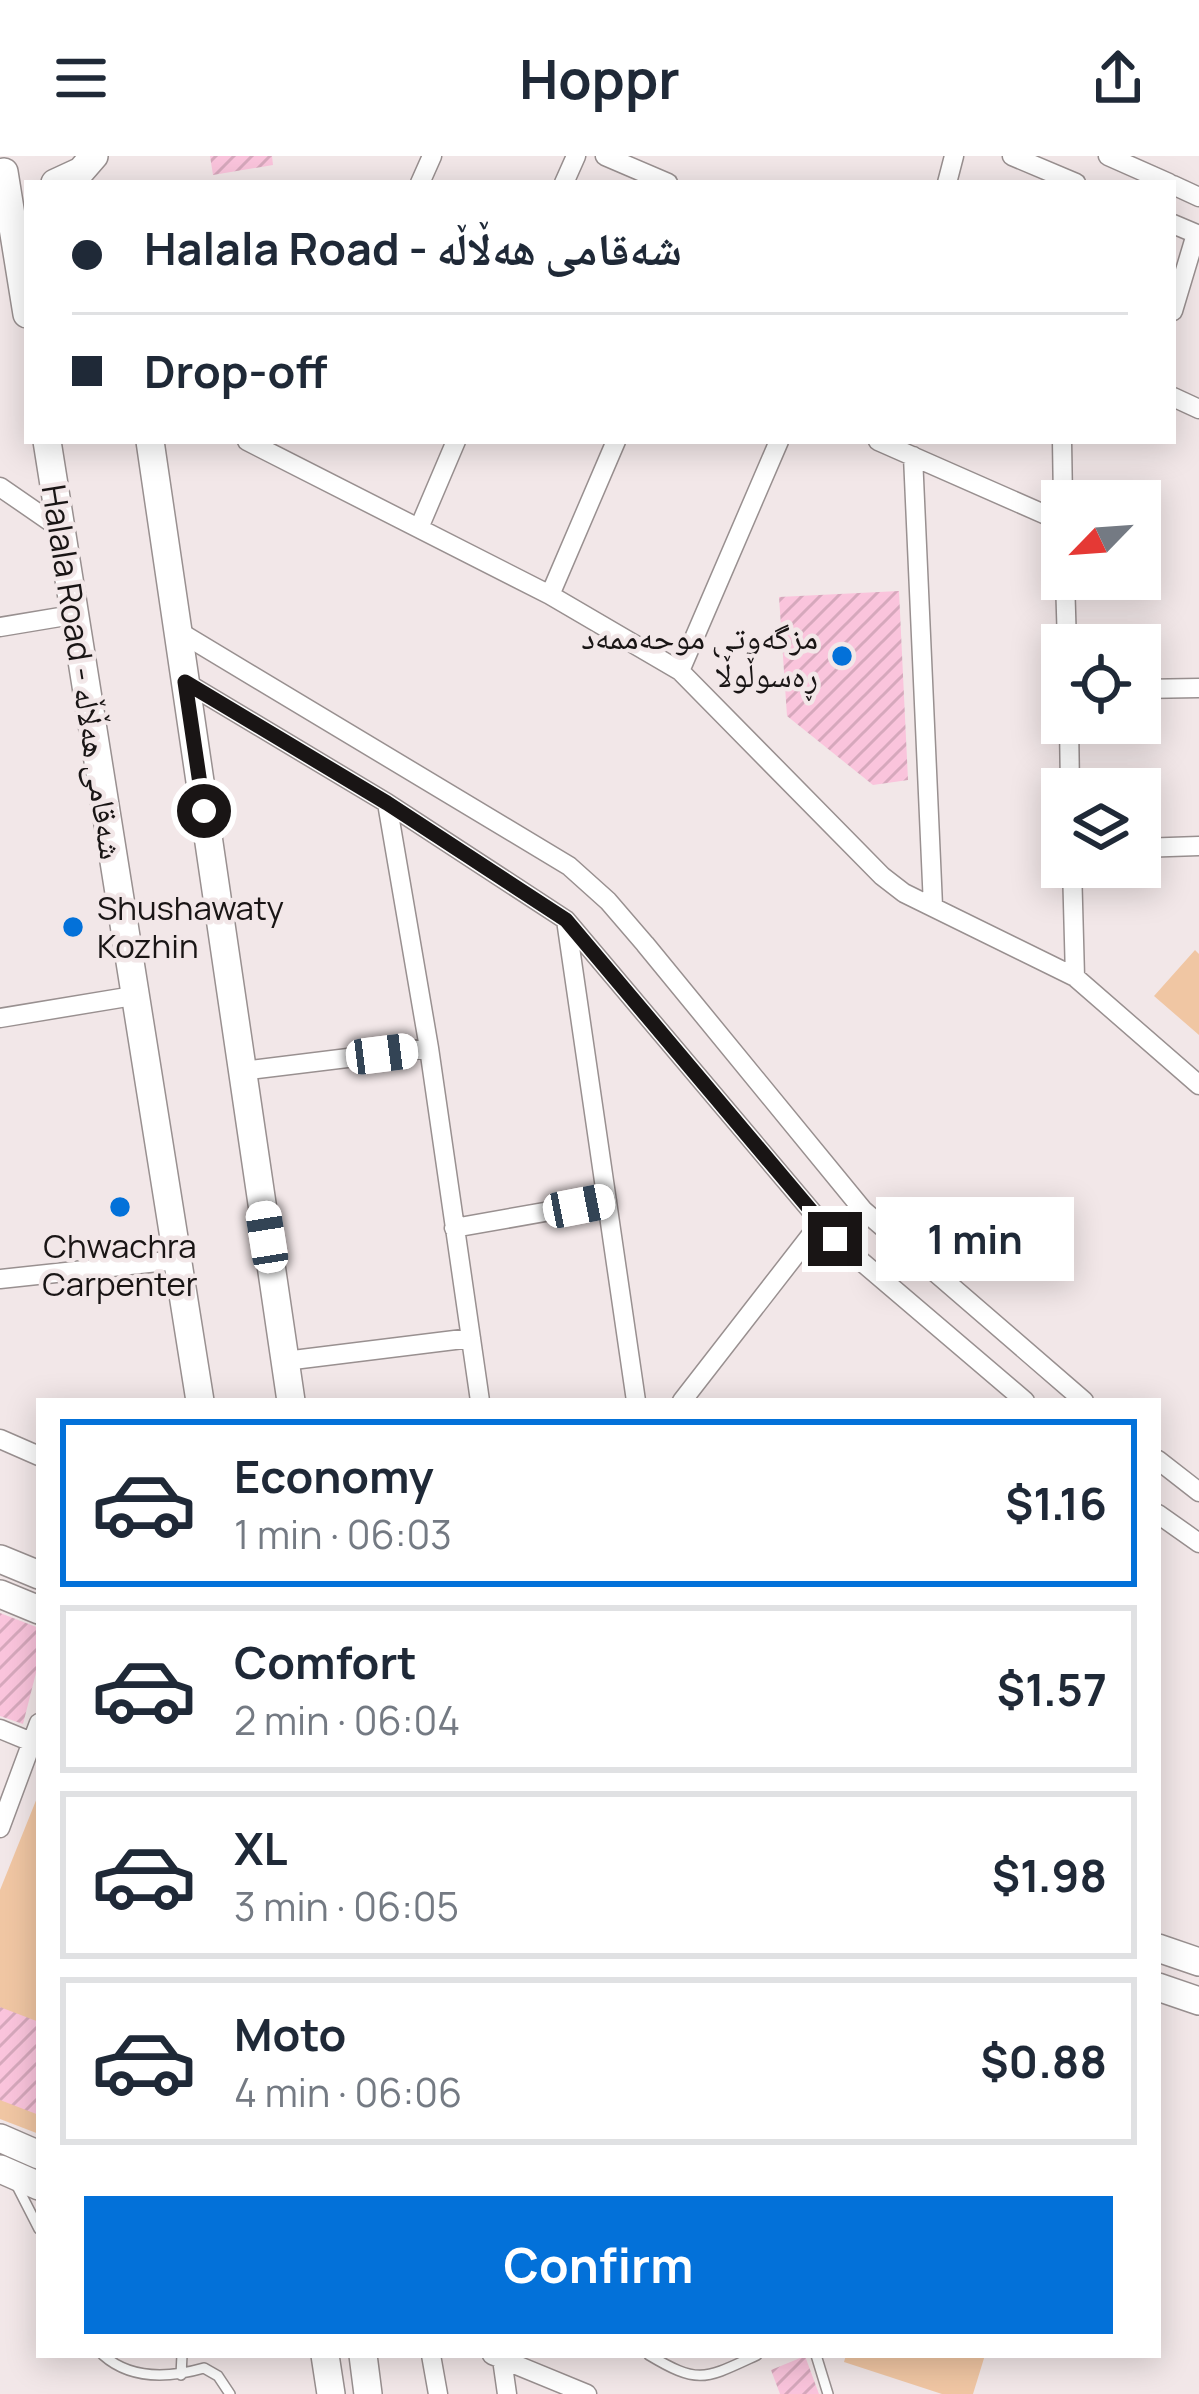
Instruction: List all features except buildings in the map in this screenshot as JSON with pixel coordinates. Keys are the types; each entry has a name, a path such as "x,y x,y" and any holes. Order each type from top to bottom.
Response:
{"street":[{"path":"605,156 642,164"},
{"path":"1012,156 1069,180"},
{"path":"1108,156 1162,180"},
{"path":"61,180 95,166"},
{"path":"11,175 24,288"},
{"path":"1176,302 1198,234"},
{"name":"Halala Road - شەقامی هەڵاڵە","path":"47,444 200,1398"},
{"path":"150,444 291,1398"},
{"path":"254,444 550,595 680,670 882,876 904,893 1075,977 1199,1085"},
{"path":"295,463 303,444"},
{"path":"419,528 455,444"},
{"path":"550,595 615,444"},
{"path":"680,670 778,444"},
{"path":"885,444 1041,513"},
{"path":"1062,444 1063,480"},
{"path":"913,456 933,906"},
{"path":"0,488 61,530"},
{"path":"0,627 72,615"},
{"path":"178,631 569,866 645,944 863,1210 1080,1398"},
{"path":"185,682 387,803 566,920 835,1239 1022,1398"},
{"path":"1161,689 1199,688"},
{"path":"387,803 429,1048 480,1398"},
{"path":"1161,848 1199,847"},
{"path":"1073,888 1075,977"},
{"path":"566,920 636,1398"},
{"path":"0,1018 133,995"},
{"path":"242,1071 429,1048"},
{"path":"454,1228 607,1201"},
{"path":"684,1398 821,1222"},
{"path":"0,1279 177,1259"},
{"path":"285,1361 470,1338"},
{"path":"1007,1385 1032,1360"},
{"path":"0,1438 36,1455"},
{"path":"1161,1462 1199,1492"},
{"path":"1161,1516 1199,1543"},
{"path":"0,1559 36,1574"},
{"path":"0,1594 36,1609"},
{"path":"0,1729 34,1743"},
{"path":"0,1828 36,1735"},
{"path":"1161,1949 1199,1962"},
{"path":"1161,1989 1199,2001"},
{"path":"0,2138 36,2154"},
{"path":"6,2171 36,2185"},
{"path":"325,2358 331,2394"},
{"path":"363,2358 368,2394"},
{"path":"432,2358 438,2394"},
{"path":"497,2358 507,2394"},
{"path":"499,2358 587,2394"}],"lane":[{"path":"6,2171 36,2224"},
{"path":"107,2358 129,2373 181,2375 204,2368 230,2394"},
{"path":"181,2375 182,2358"},
{"path":"654,2358 684,2376 717,2374 751,2358"},
{"path":"817,2358 828,2394"}],"shaded area":[{"path":"1195,950 1199,954 1199,1035 1154,996"},
{"path":"36,1800 36,2133 0,2119 0,1890"},
{"path":"845,2358 984,2358 973,2394 942,2394 844,2362"}],"place":[{"name":"مزگەوتی موحەممەد ڕەسوڵوڵا","path":"842,656"},
{"name":"Shushawaty Kozhin","path":"73,927"},
{"name":"Chwachra Carpenter","path":"120,1207"}],"route":[{"path":"204,811 185,682 387,803 566,920 835,1239"}]}
